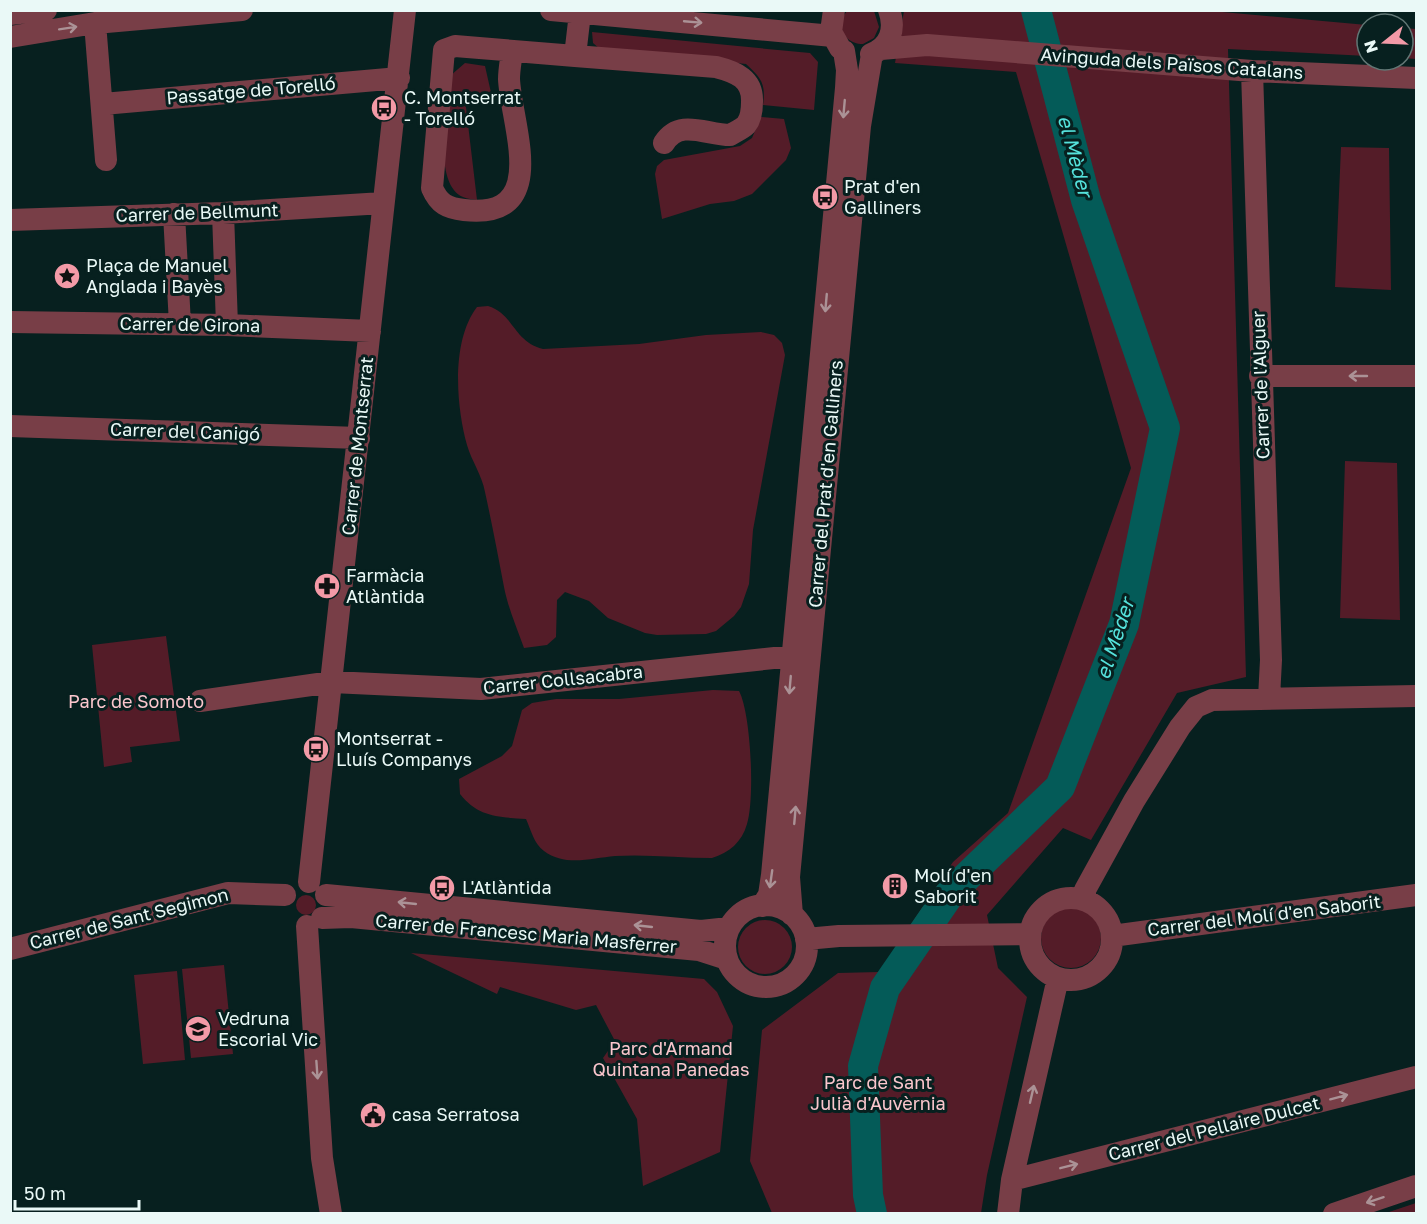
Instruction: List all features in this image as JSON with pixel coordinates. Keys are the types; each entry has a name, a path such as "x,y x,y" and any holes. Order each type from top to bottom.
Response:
{"street":[{"path":"10,14 46,10"},
{"path":"10,37 95,23 242,10"},
{"name":"Carrer de Montserrat","path":"331,1214 322,1158 298,914 327,907 317,888 332,682 405,10"},
{"path":"551,10 838,43"},
{"name":"Carrer del Prat d'en Galliners","path":"762,906 769,896 772,875 848,70 831,24 830,11"},
{"path":"575,56 580,13"},
{"name":"Carrer del Prat d'en Galliners","path":"792,915 789,877 860,126 877,52 889,40 891,16"},
{"name":"Avinguda dels Països Catalans","path":"891,16 927,45"},
{"path":"95,23 106,160"},
{"name":"Avinguda dels Països Catalans","path":"838,43 860,56 927,45 1252,71 1416,78"},
{"path":"512,51 509,78 522,157 517,186 502,204 489,210 447,207 437,200 432,188 442,54 448,47 455,46 716,68 734,72 747,81 753,93 751,113 746,125 730,135 682,129 670,134 664,143"},
{"name":"Carrer de l'Alguer","path":"1252,71 1260,376 1271,660 1269,698"},
{"name":"Passatge de Torelló","path":"103,104 399,78"},
{"name":"Carrer de Bellmunt","path":"10,220 223,213 383,203"},
{"path":"223,213 227,325"},
{"path":"174,214 180,324"},
{"name":"Carrer de Girona","path":"10,322 227,325 370,331"},
{"path":"1260,376 1416,376"},
{"name":"Carrer del Canigó","path":"10,426 359,438"},
{"name":"Carrer Collsacabra","path":"200,701 332,682 482,689 793,656"},
{"path":"1085,900 1085,890 1134,801 1189,714 1202,703 1212,699 1416,696"},
{"path":"298,914 293,885 317,888"},
{"name":"Carrer de Francesc Maria Masferrer","path":"317,888 701,931 729,928"},
{"name":"Carrer de Sant Segimon","path":"10,949 228,893 298,914"},
{"name":"Carrer del Molí d'en Saborit","path":"1112,936 1416,896"},
{"path":"1073,897 1085,900 1104,914 1112,936 1111,948 1099,968 1078,979 1058,978 1040,965 1034,956 1030,934 1033,922 1050,903 1073,897"},
{"path":"762,906 780,908 792,915 801,926 806,939 806,953 801,967 792,978 780,985 766,987 748,983 733,970 727,959 725,947 729,928 741,914 762,906"},
{"name":"Carrer de Francesc Maria Masferrer","path":"298,914 699,950 727,959"},
{"path":"806,939 1030,934"},
{"path":"1008,1214 1012,1180 1058,978"},
{"name":"Carrer del Pellaire Dulcet","path":"1012,1180 1416,1077"},
{"path":"1334,1214 1416,1186"}],"green space":[{"name":"Parc de Sant Julià d'Auvèrnia","path":"1200,10 1355,24 1355,55 1228,49 1246,677 1177,693 1091,840 1063,828 987,915 998,968 1027,997 987,1175 981,1213 772,1213 750,1161 762,1030 838,973 879,972 953,862 1008,813 1131,468 1016,72 895,63 904,11"},
{"path":"847,11 874,11 879,27 874,38 863,44 847,38 843,33 841,22"},
{"path":"1415,29 1416,29 1415,59"},
{"path":"592,32 810,53 818,62 814,110 763,105 763,86 746,64 600,49 593,43"},
{"path":"465,63 485,66 492,97 465,99 477,200 463,197 453,189 447,176 444,160 450,76"},
{"path":"761,117 784,119 791,148 786,160 752,194 734,201 710,204 662,219 655,174 657,166 664,160 740,146 752,138"},
{"path":"1341,147 1389,148 1391,290 1335,287"},
{"path":"488,306 503,315 525,340 543,349 639,344 706,335 761,332 774,335 782,343 785,355 753,530 749,584 741,607 716,631 706,634 657,635 645,633 608,618 589,601 565,592 557,600 556,637 547,645 524,648 506,595 484,486 467,445 458,393 463,337 477,307"},
{"path":"1345,461 1397,463 1400,620 1340,618"},
{"name":"Parc de Somoto","path":"166,636 180,741 130,747 132,762 104,767 92,645"},
{"path":"713,690 739,691 749,736 751,777 751,796 745,830 734,846 718,856 712,858 615,856 579,860 561,859 541,848 535,841 526,819 498,816 481,811 467,802 460,794 459,779 502,756 512,746 522,710 532,703 556,699 619,699"},
{"path":"306,895 313,898 316,905 313,912 306,915 299,912 296,905 299,898"},
{"path":"1071,908 1092,917 1101,938 1092,959 1071,968 1050,959 1041,938 1050,917"},
{"path":"765,920 775,922 784,928 790,937 792,947 790,957 784,966 775,972 765,974 755,972 746,966 740,957 738,947 740,937 746,928 755,922"},
{"name":"Parc d'Armand Quintana Panedas","path":"411,953 704,979 717,992 733,1026 720,1152 643,1186 637,1119 603,1058 615,1041 596,1005 576,1010 500,987 497,994"},
{"path":"224,965 233,1054 191,1058 182,969"},
{"path":"177,971 185,1060 143,1064 134,975"},
{"path":"1416,1203 1416,1213 1386,1213"}],"waterway":[{"name":"el Mèder","path":"872,1214 868,1195 863,1066 885,988 951,892 1060,787 1124,624 1165,428 1086,200 1036,10"}],"place":[{"name":"C. Montserrat - Torelló","path":"384,108"},
{"name":"Prat d'en Galliners","path":"825,197"},
{"name":"Plaça de Manuel Anglada i Bayès","path":"67,276"},
{"name":"Farmàcia Atlàntida","path":"327,586"},
{"name":"Montserrat - Lluís Companys","path":"316,749"},
{"name":"Molí d'en Saborit","path":"895,886"},
{"name":"L'Atlàntida","path":"442,888"},
{"name":"Vedruna Escorial Vic","path":"198,1029"},
{"name":"casa Serratosa","path":"373,1115"}]}
